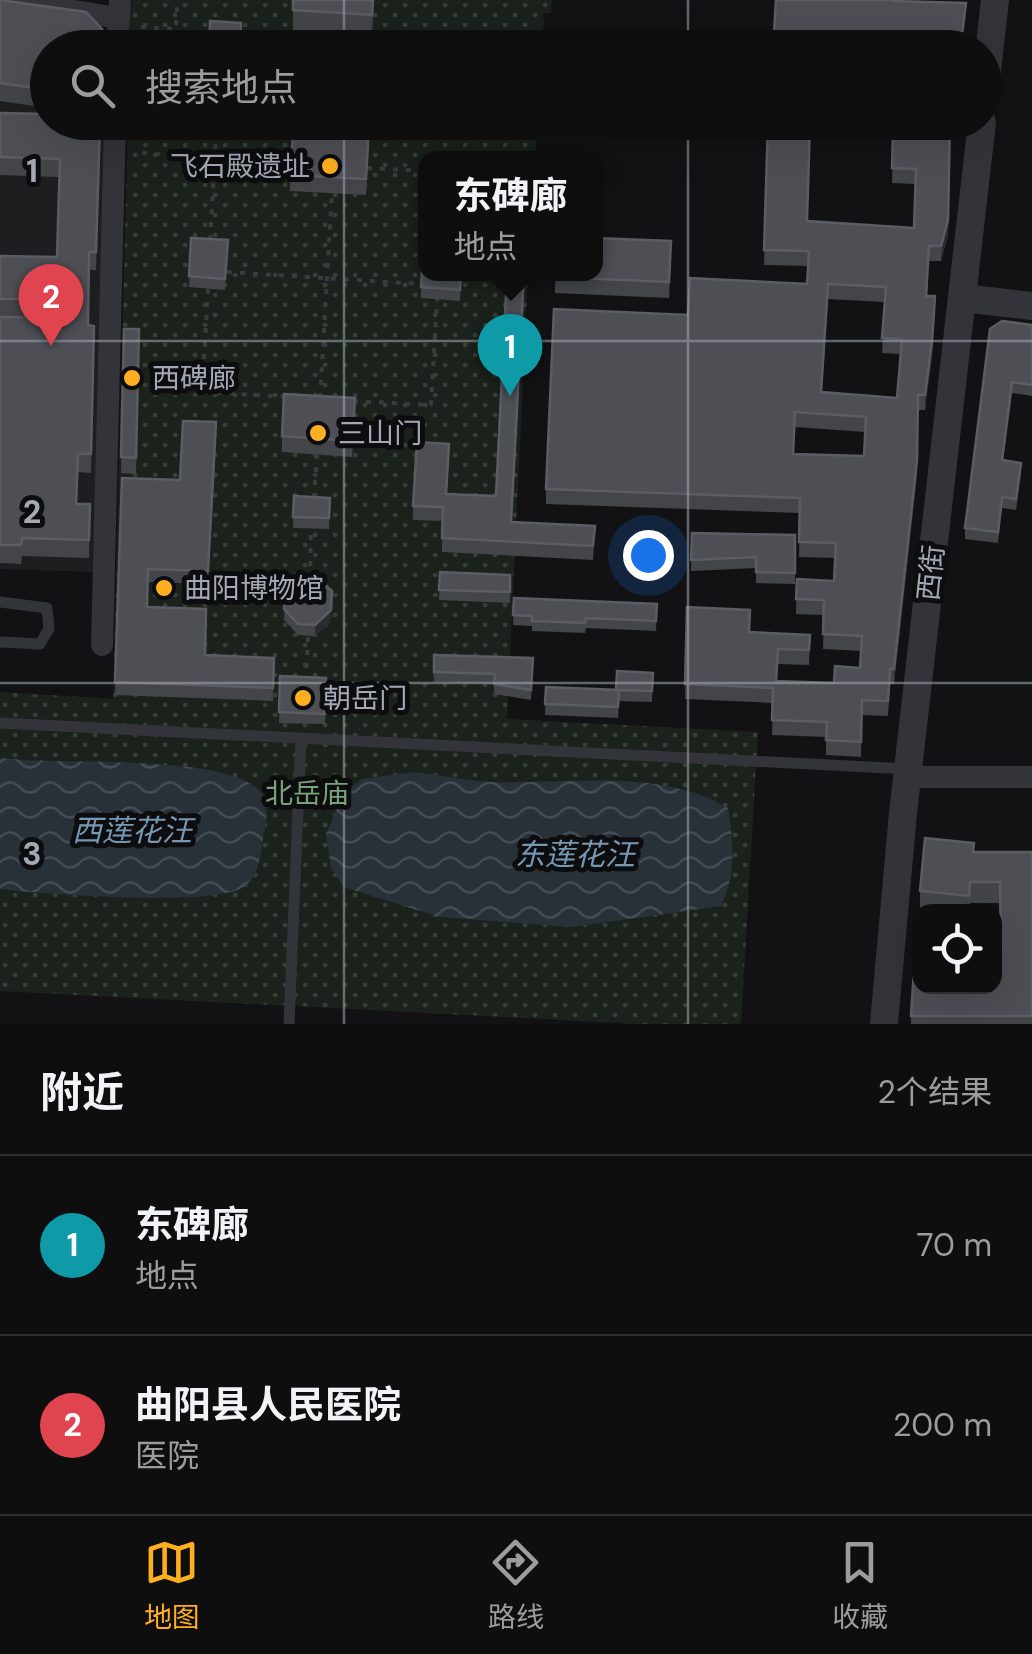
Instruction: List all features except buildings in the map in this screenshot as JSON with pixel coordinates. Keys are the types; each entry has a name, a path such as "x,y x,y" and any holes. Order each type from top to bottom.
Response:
{"street":[{"path":"3,0 119,9"},
{"path":"992,30 996,0"},
{"path":"102,645 115,140"},
{"name":"西街","path":"884,1024 908,773 980,140"},
{"path":"962,298 1032,306"},
{"path":"908,773 1032,777"}],"lane":[{"path":"0,602 38,603 47,608 50,617 40,644 0,642"},
{"path":"0,723 908,773"},
{"path":"288,1024 302,738"}],"path":[{"path":"141,27 176,29 177,0"},
{"path":"209,250 216,140"},
{"path":"142,153 292,164"},
{"path":"367,168 418,171"},
{"path":"320,399 332,194"},
{"path":"226,272 422,284"},
{"path":"208,288 202,392 300,398"},
{"path":"338,400 431,406 437,299"},
{"path":"313,508 318,435"},
{"path":"309,587 312,528"},
{"path":"306,688 308,636"}],"shaded area":[{"path":"0,13 89,30 30,30 30,140 108,140 95,572 0,569"}],"green space":[{"path":"132,0 552,0 551,13 544,13 543,30 125,30 127,7 131,7"},
{"name":"北岳庙","path":"128,140 536,140 535,151 418,151 418,281 528,281 507,719 758,732 741,1024 639,1024 0,991 0,692 113,699"}],"water":[{"name":"西莲花汪","path":"0,758 167,765 229,775 251,784 262,793 267,811 257,869 244,887 199,896 126,897 0,889"},
{"name":"东莲花汪","path":"415,772 492,782 644,783 702,795 728,808 732,858 721,906 572,927 439,917 344,887 331,868 326,834 344,792 362,779"}],"place":[{"name":"飞石殿遗址","path":"330,166"},
{"name":"曲阳县人民医院","path":"51,346"},
{"name":"西碑廊","path":"132,378"},
{"name":"东碑廊","path":"510,396"},
{"name":"三山门","path":"318,433"},
{"name":"曲阳博物馆","path":"164,588"},
{"name":"朝岳门","path":"303,698"}]}
